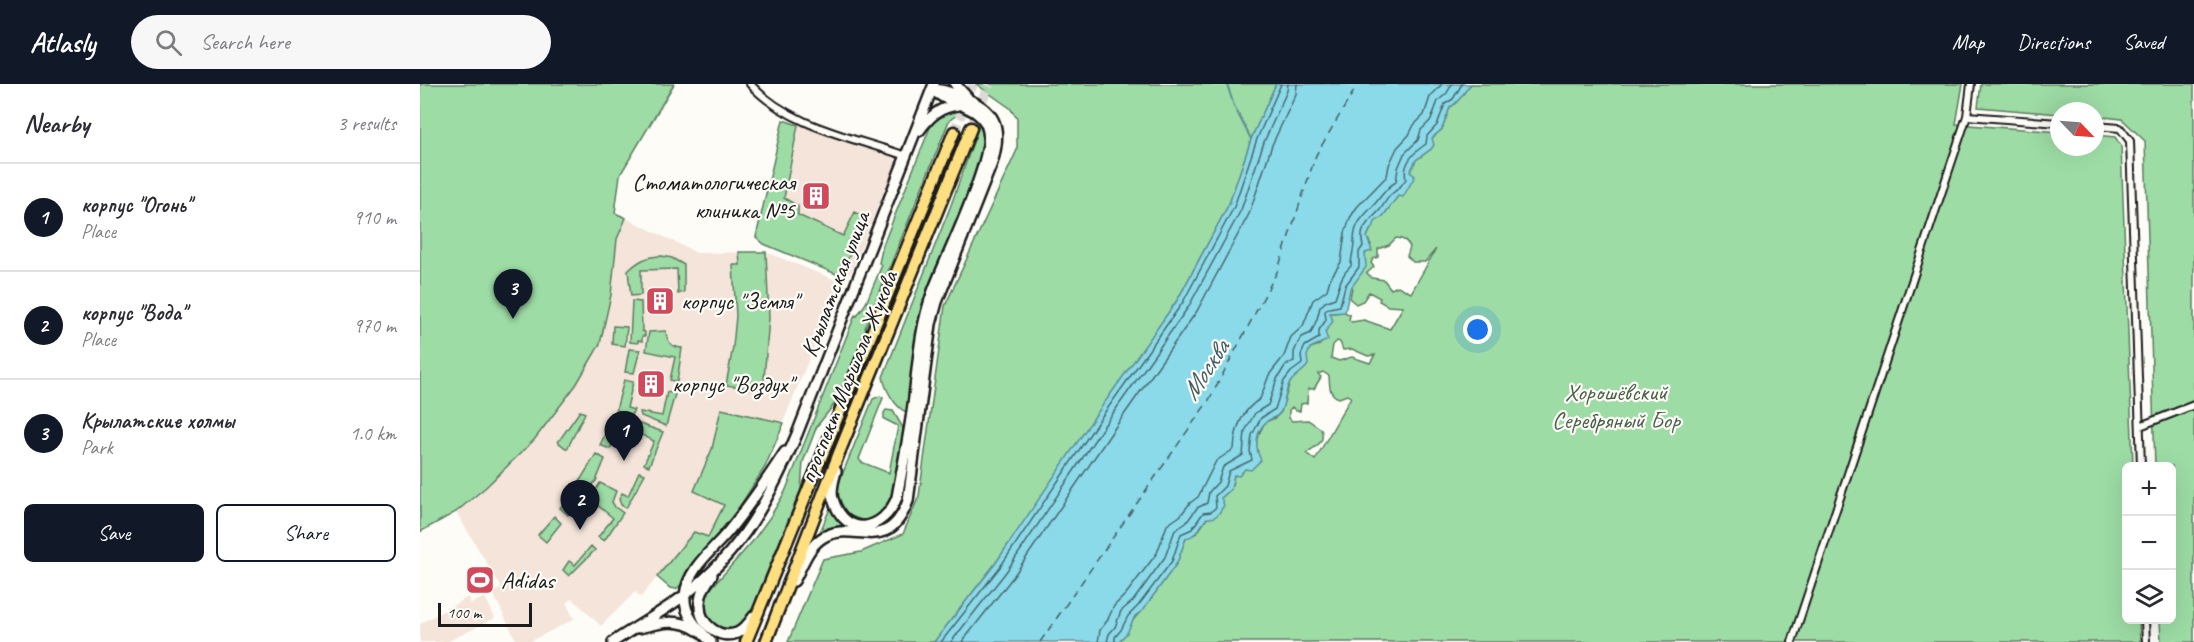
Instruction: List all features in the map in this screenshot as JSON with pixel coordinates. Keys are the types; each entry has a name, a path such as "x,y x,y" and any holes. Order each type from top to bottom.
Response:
{"main road":[{"path":"839,453 832,491 839,513 845,519 860,526 870,526 888,516 897,497 928,306 981,171 989,143 986,123 955,84"},
{"name":"Крылатская улица","path":"613,642 685,595 719,565 750,528 765,504 782,471 933,87"},
{"path":"933,87 944,90 969,104"},
{"path":"778,610 810,552 819,541 825,536 842,532 868,535 882,532 898,520 908,501 931,324 937,302 996,150 997,131 992,116 983,106 969,104 952,106 930,117 911,143"},
{"name":"проспект Маршала Жукова","path":"766,642 839,453 970,128"},
{"name":"проспект Маршала Жукова","path":"746,642 954,132"},
{"path":"711,642 694,625 687,610 685,595 688,582 696,567 731,529 796,434"},
{"path":"719,565 700,599 700,611 705,623 721,633 734,634 745,627 760,607"},
{"path":"630,630 670,621 687,624 701,632"}],"street":[{"path":"750,84 787,115 906,156"},
{"path":"1792,642 1967,116 1971,84"},
{"path":"1967,116 2050,122"},
{"path":"2104,127 2120,128 2130,141 2141,462"},
{"path":"2140,426 2194,405"},
{"path":"2145,624 2146,642"}],"shaded area":[{"path":"783,120 896,156 896,163 850,274 841,276 764,244 756,237"},
{"path":"626,218 697,253 766,252 840,282 765,467 689,569 682,584 676,589 670,588 657,577 641,597 635,592 601,626 572,598 566,603 574,619 529,642 517,642 493,593 502,588 456,512 486,487 534,440 576,385 615,265 617,239"},
{"path":"468,597 471,604 485,597 495,618 447,642 420,642 420,624"}],"green space":[{"path":"420,84 674,84 620,175 615,213 626,218 617,239 611,295 600,344 576,385 534,440 486,487 456,512 420,532"},
{"path":"976,84 1276,84 1252,137 1229,204 1178,299 995,564 934,642 788,642 823,559 861,552 903,534 919,496 945,306 1017,150 1017,118 1010,108"},
{"name":"Хорошёвский Серебряный Бор","path":"1471,84 1963,84 1956,124 2050,131 2050,156 2104,156 2104,136 2115,137 2121,146 2133,462 2122,462 2122,624 2139,624 2140,642 1118,642 1177,563 1186,538 1197,533 1221,498 1231,489 1234,475 1256,451 1257,438 1265,422 1275,418 1281,412 1289,385 1310,348 1320,345 1330,313 1345,312 1350,315 1349,320 1352,322 1364,320 1390,329 1403,307 1388,306 1369,292 1363,301 1356,304 1350,299 1352,286 1371,245 1367,237 1374,222 1383,216 1398,196 1416,160 1431,149 1432,138 1442,129 1450,107 1459,100","holes":["1396,238 1403,239 1410,247 1407,256 1413,262 1425,262 1436,249 1411,293 1398,286 1391,289 1384,280 1372,278 1367,273 1374,267 1371,263 1378,257 1378,249 1389,245","1337,341 1340,342 1343,350 1352,349 1368,356 1375,355 1370,363 1352,357 1339,361 1331,358 1333,345","1323,372 1329,376 1330,389 1335,396 1351,397 1315,460 1306,453 1321,441 1321,429 1308,420 1292,421 1289,418 1289,410 1292,407 1300,411 1301,404 1307,403 1308,389 1314,389 1321,377 1318,374"]},
{"path":"1981,84 2194,84 2194,642 2161,642 2160,624 2176,624 2176,462 2155,462 2145,141 2122,119 2104,117 2104,102 2050,102 2050,113 1978,107"},
{"path":"953,110 966,112 977,119 962,114 949,121 865,328 869,329 836,402 817,426 803,462 801,490 749,618 734,628 715,625 705,611 707,593 752,542 785,492 855,315 857,316 866,303 882,265 879,263 883,245 931,125 941,115"},
{"path":"783,120 798,125 784,198 798,206 798,215 843,236 855,212 865,217 841,276 764,244 756,237"},
{"path":"980,123 984,145 962,210 929,293 906,412 891,397 883,377 951,205"},
{"path":"739,252 766,252 769,318 763,391 726,385 736,316 733,265 740,265"},
{"path":"662,256 672,258 684,265 684,292 678,294 677,269 641,270 641,295 631,296 628,271 643,260"},
{"path":"632,301 641,302 642,331 645,332 645,336 642,336 642,341 638,340 638,343 630,342"},
{"path":"613,326 627,327 625,346 612,344"},
{"path":"666,331 670,343 682,348 677,382 670,380 675,357 646,351 649,332"},
{"path":"629,349 640,350 634,373 625,372"},
{"path":"624,380 633,382 627,408 634,410 631,415 616,410"},
{"path":"667,392 675,394 666,426 641,416 640,412 662,416"},
{"path":"880,396 883,398 859,459 861,462 889,473 898,426 884,419 886,410 893,411 906,433 890,506 875,519 862,520 845,511 838,498 838,485 873,399"},
{"path":"721,409 784,423 765,467 727,526 689,569 682,584 676,589 670,588 657,577 694,532 708,537 724,505 694,491 712,449"},
{"path":"580,411 585,413 567,449 558,442"},
{"path":"614,415 663,432 649,466 644,464 654,441 622,425 610,449 600,445"},
{"path":"596,454 605,459 596,481 589,488 585,488 578,484"},
{"path":"639,472 645,474 626,508 621,505 619,499 622,493 628,496"},
{"path":"600,483 616,491 612,502 623,513 604,541 598,537 613,518 590,499"},
{"path":"576,489 584,495 568,515 560,508"},
{"path":"831,506 854,529 838,527 820,532"},
{"path":"554,516 561,523 546,542 538,535"},
{"path":"591,546 595,550 569,576 563,570 569,561 575,565"}],"water":[{"name":"Москва","path":"1276,84 1471,84 1459,100 1450,107 1442,129 1432,138 1434,145 1416,160 1410,172 1415,176 1403,197 1398,196 1370,230 1367,237 1372,251 1365,253 1366,267 1350,289 1345,312 1330,313 1333,321 1325,332 1328,340 1310,348 1307,356 1308,365 1289,384 1280,413 1266,422 1260,430 1257,445 1261,460 1251,470 1245,469 1239,476 1234,475 1231,489 1221,498 1224,505 1221,510 1215,517 1207,518 1196,533 1186,538 1177,563 1142,611 1135,616 1127,633 1118,642 934,642 995,564 1095,416 1178,299 1229,204 1252,137"}],"waterway":[{"path":"1227,84 1234,106 1251,139"}],"ferry route":[{"path":"1040,642 1209,400 1277,272 1316,155 1358,84"}],"tunnel":[{"path":"954,132 973,84"},
{"path":"971,128 989,84"}],"place":[{"name":"Стоматологическая клиника №5","path":"816,196"},
{"name":"корпус \"Земля\"","path":"660,301"},
{"name":"Крылатские холмы","path":"513,319"},
{"name":"корпус \"Воздух\"","path":"651,384"},
{"name":"корпус \"Огонь\"","path":"624,461"},
{"name":"корпус \"Вода\"","path":"580,530"},
{"name":"Adidas","path":"480,580"}]}
